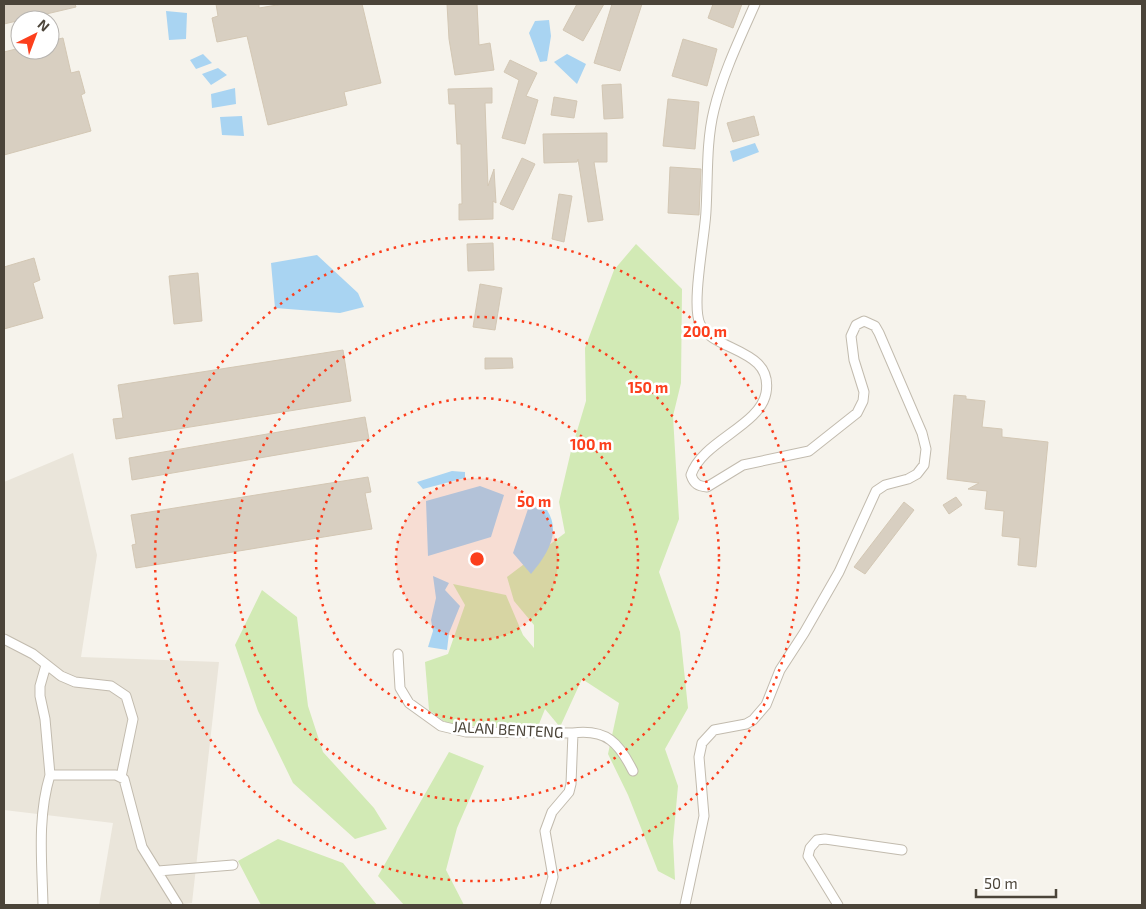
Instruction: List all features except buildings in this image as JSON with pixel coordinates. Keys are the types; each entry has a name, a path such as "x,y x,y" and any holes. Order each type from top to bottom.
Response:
{"street":[{"path":"685,905 704,816 699,756 702,743 714,730 746,724 759,714 772,693 780,670 804,634 839,572 876,491 885,485 908,479 917,474 924,465 926,457 922,433 879,333 875,326 864,321 856,325 851,336 854,360 864,392 860,407 851,418 809,451 743,465 707,487 696,484 691,475 697,463 706,452 753,414 762,403 766,393 764,374 754,361 703,328 699,321 698,300 706,212 709,139 714,110 755,4"},
{"path":"4,639 20,646 61,676 75,682 111,686 126,696 133,719 121,777"},
{"name":"JALAN BENTENG","path":"398,654 400,688 409,703 440,726 466,732 573,733 571,784 568,792 552,812 545,831 553,877 545,905"},
{"path":"43,905 41,822 43,797 50,776 46,718 40,696 40,686 46,665"},
{"path":"573,733 596,733 606,736 617,744 633,771"},
{"path":"50,776 121,777 127,783 132,813 142,847 178,905"},
{"path":"838,905 808,856 810,848 817,840 826,839 902,850"},
{"path":"158,870 233,865"}],"shaded area":[{"path":"73,453 97,555 81,657 219,662 192,903 175,905 99,905 113,823 4,810 4,482"}],"green space":[{"path":"636,244 682,289 681,383 673,416 679,519 659,572 680,632 688,708 665,749 678,786 673,841 675,880 658,871 628,795 608,754 619,703 582,679 560,727 545,709 537,729 449,725 429,710 425,662 448,654 465,605 453,584 506,595 523,635 534,648 534,625 514,601 507,577 565,533 559,502 571,451 586,401 585,348 614,270"},
{"path":"262,590 297,617 308,706 323,752 374,808 387,829 355,839 293,783 258,711 235,645"},
{"path":"449,752 484,766 457,828 446,870 464,905 404,905 378,876"},
{"path":"278,839 343,863 377,905 261,905 238,861"}],"water":[{"path":"166,11 187,13 186,39 169,40"},
{"path":"549,20 551,36 547,61 540,62 529,33 535,21"},
{"path":"203,54 212,63 196,69 190,60"},
{"path":"567,54 586,64 577,84 554,62"},
{"path":"218,68 227,75 211,85 202,74"},
{"path":"235,88 236,104 212,108 211,94"},
{"path":"242,116 244,136 222,135 220,117"},
{"path":"755,143 759,152 733,162 730,151"},
{"path":"317,255 358,293 364,307 340,313 275,308 271,263"},
{"path":"452,471 465,472 465,478 423,489 417,482"},
{"path":"480,486 504,495 491,537 428,556 426,501"},
{"path":"529,506 547,510 553,527 547,552 531,574 513,553"},
{"path":"433,576 449,583 445,590 460,606 449,633 447,650 428,647 433,631 431,620 436,598"}]}
